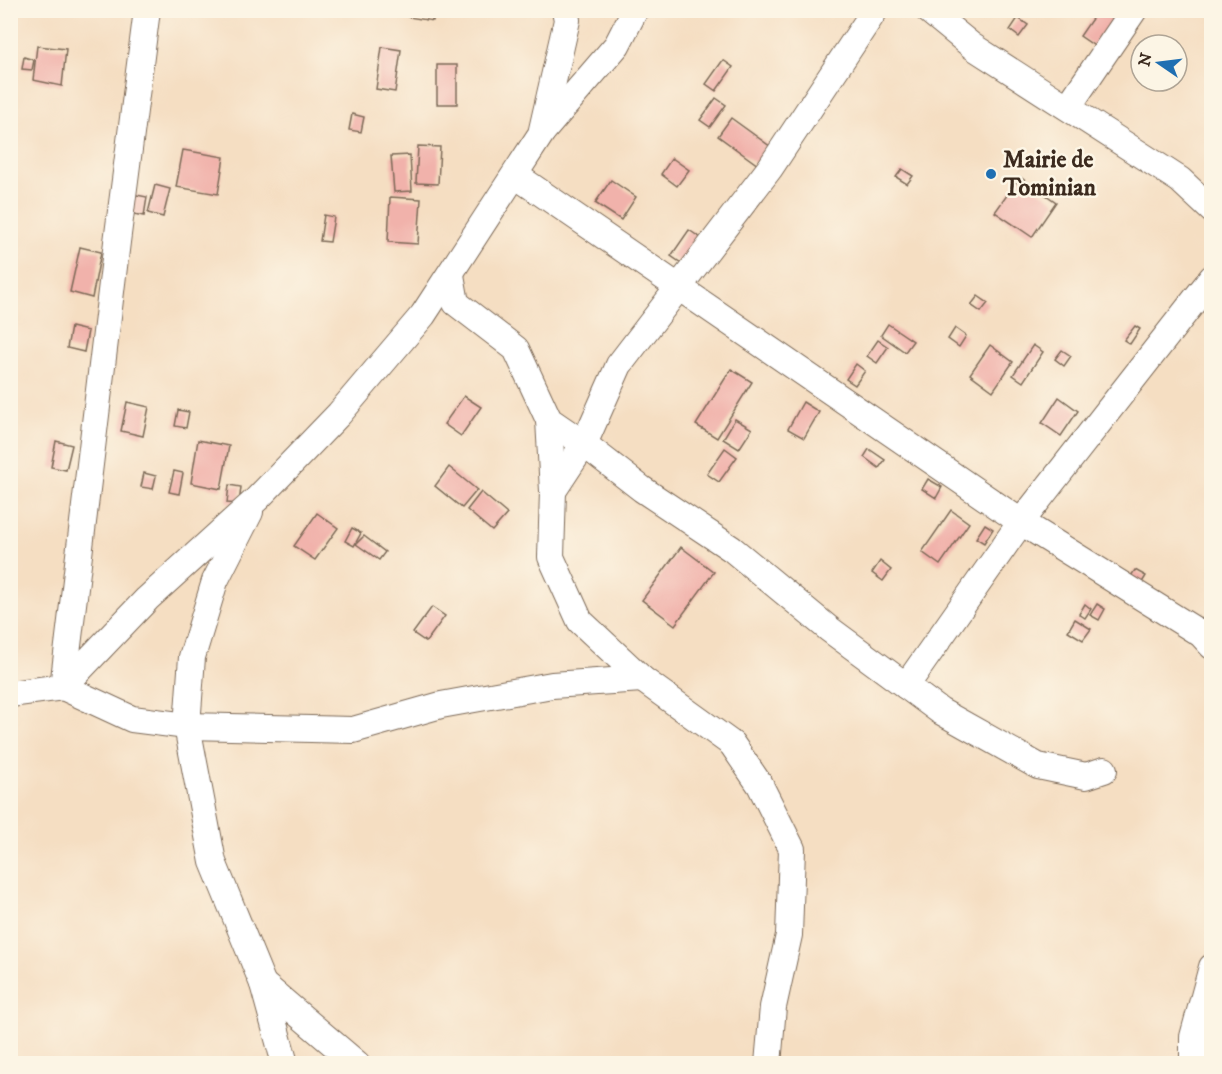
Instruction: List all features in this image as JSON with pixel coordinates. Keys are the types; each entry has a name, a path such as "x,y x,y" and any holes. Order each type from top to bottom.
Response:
{"street":[{"path":"63,687 147,10"},
{"path":"541,134 567,20 565,10"},
{"path":"63,687 147,599 257,499 339,414 423,315 541,134 617,45 635,10"},
{"path":"553,491 584,444 619,365 770,168 874,10"},
{"path":"928,10 972,46 1180,180 1212,210"},
{"path":"1068,107 1134,10"},
{"path":"515,175 1021,522 1201,634 1212,646"},
{"path":"451,275 456,303 516,350 549,420 553,491 551,557 580,621 642,679 732,744 759,785 792,849 789,935 773,1007 768,1064"},
{"path":"906,686 1021,522 1212,278"},
{"path":"549,420 642,489 732,549 829,629 940,711 1038,766 1086,776 1104,770"},
{"path":"257,499 215,581 192,657 187,726 213,862 263,984 285,1064"},
{"path":"10,694 63,687 132,719 187,726 353,730 441,705 552,685 642,679"},
{"path":"1193,1064 1193,1037 1212,967"},
{"path":"263,984 357,1064"}],"building":[{"path":"409,10 434,10 433,21 408,17"},
{"path":"1098,10 1110,10 1118,16 1096,47 1080,36"},
{"path":"1018,18 1028,25 1019,37 1010,30"},
{"path":"37,46 66,49 62,86 33,80"},
{"path":"382,47 401,50 395,92 376,89"},
{"path":"24,57 34,60 32,70 22,69"},
{"path":"723,60 733,67 716,91 706,84"},
{"path":"437,65 457,65 457,104 437,104"},
{"path":"716,98 726,105 710,127 700,120"},
{"path":"352,114 364,117 361,132 349,130"},
{"path":"731,118 771,147 758,165 718,136"},
{"path":"418,146 440,147 438,184 416,183"},
{"path":"183,150 224,157 218,194 176,187"},
{"path":"410,155 412,191 394,192 391,156"},
{"path":"672,158 689,170 677,186 661,174"},
{"path":"902,169 913,176 907,184 896,177"},
{"path":"1020,177 1056,202 1032,237 995,212"},
{"path":"611,180 636,197 621,220 595,203"},
{"path":"155,185 170,189 163,217 148,213"},
{"path":"132,194 147,197 144,216 129,213"},
{"path":"390,197 421,199 418,244 388,242"},
{"path":"324,215 334,217 330,242 320,241"},
{"path":"689,230 708,243 690,269 671,256"},
{"path":"80,247 101,252 92,298 70,292"},
{"path":"978,296 988,303 981,312 971,305"},
{"path":"888,324 913,341 905,352 881,335"},
{"path":"1135,326 1140,329 1130,344 1124,340"},
{"path":"71,327 88,331 84,352 67,348"},
{"path":"955,328 966,336 959,347 948,339"},
{"path":"878,340 888,347 877,363 867,356"},
{"path":"990,345 1013,362 993,391 970,374"},
{"path":"1033,345 1043,352 1023,382 1013,375"},
{"path":"1062,350 1071,356 1064,366 1055,359"},
{"path":"856,364 865,371 855,385 846,379"},
{"path":"731,369 752,382 717,438 696,425"},
{"path":"464,396 481,407 461,436 444,424"},
{"path":"1059,397 1078,411 1061,436 1042,423"},
{"path":"127,402 149,407 143,436 121,431"},
{"path":"803,402 819,412 804,438 788,429"},
{"path":"178,410 189,412 186,428 175,426"},
{"path":"735,419 752,429 739,449 723,439"},
{"path":"198,440 229,446 221,489 191,483"},
{"path":"56,441 72,445 66,470 51,467"},
{"path":"725,448 737,457 719,482 707,474"},
{"path":"869,449 885,460 879,468 864,457"},
{"path":"449,467 477,490 462,508 435,486"},
{"path":"174,471 183,473 179,494 169,492"},
{"path":"144,473 156,476 153,489 141,487"},
{"path":"928,479 942,487 936,498 922,489"},
{"path":"229,485 241,487 239,504 227,503"},
{"path":"481,492 507,514 492,531 467,510"},
{"path":"951,510 969,523 940,565 922,552"},
{"path":"317,513 338,528 315,560 294,546"},
{"path":"985,524 993,529 984,543 976,538"},
{"path":"352,528 361,533 354,546 345,541"},
{"path":"364,536 385,552 379,560 356,544"},
{"path":"681,547 714,572 675,625 642,600"},
{"path":"880,561 891,570 883,581 872,573"},
{"path":"1135,570 1146,576 1138,589 1127,582"},
{"path":"1085,604 1091,609 1085,618 1079,614"},
{"path":"1097,604 1105,609 1099,620 1090,615"},
{"path":"432,607 445,616 426,642 413,633"},
{"path":"1075,619 1091,629 1083,640 1068,631"}],"place":[{"name":"Mairie de Tominian","path":"991,174"}]}
